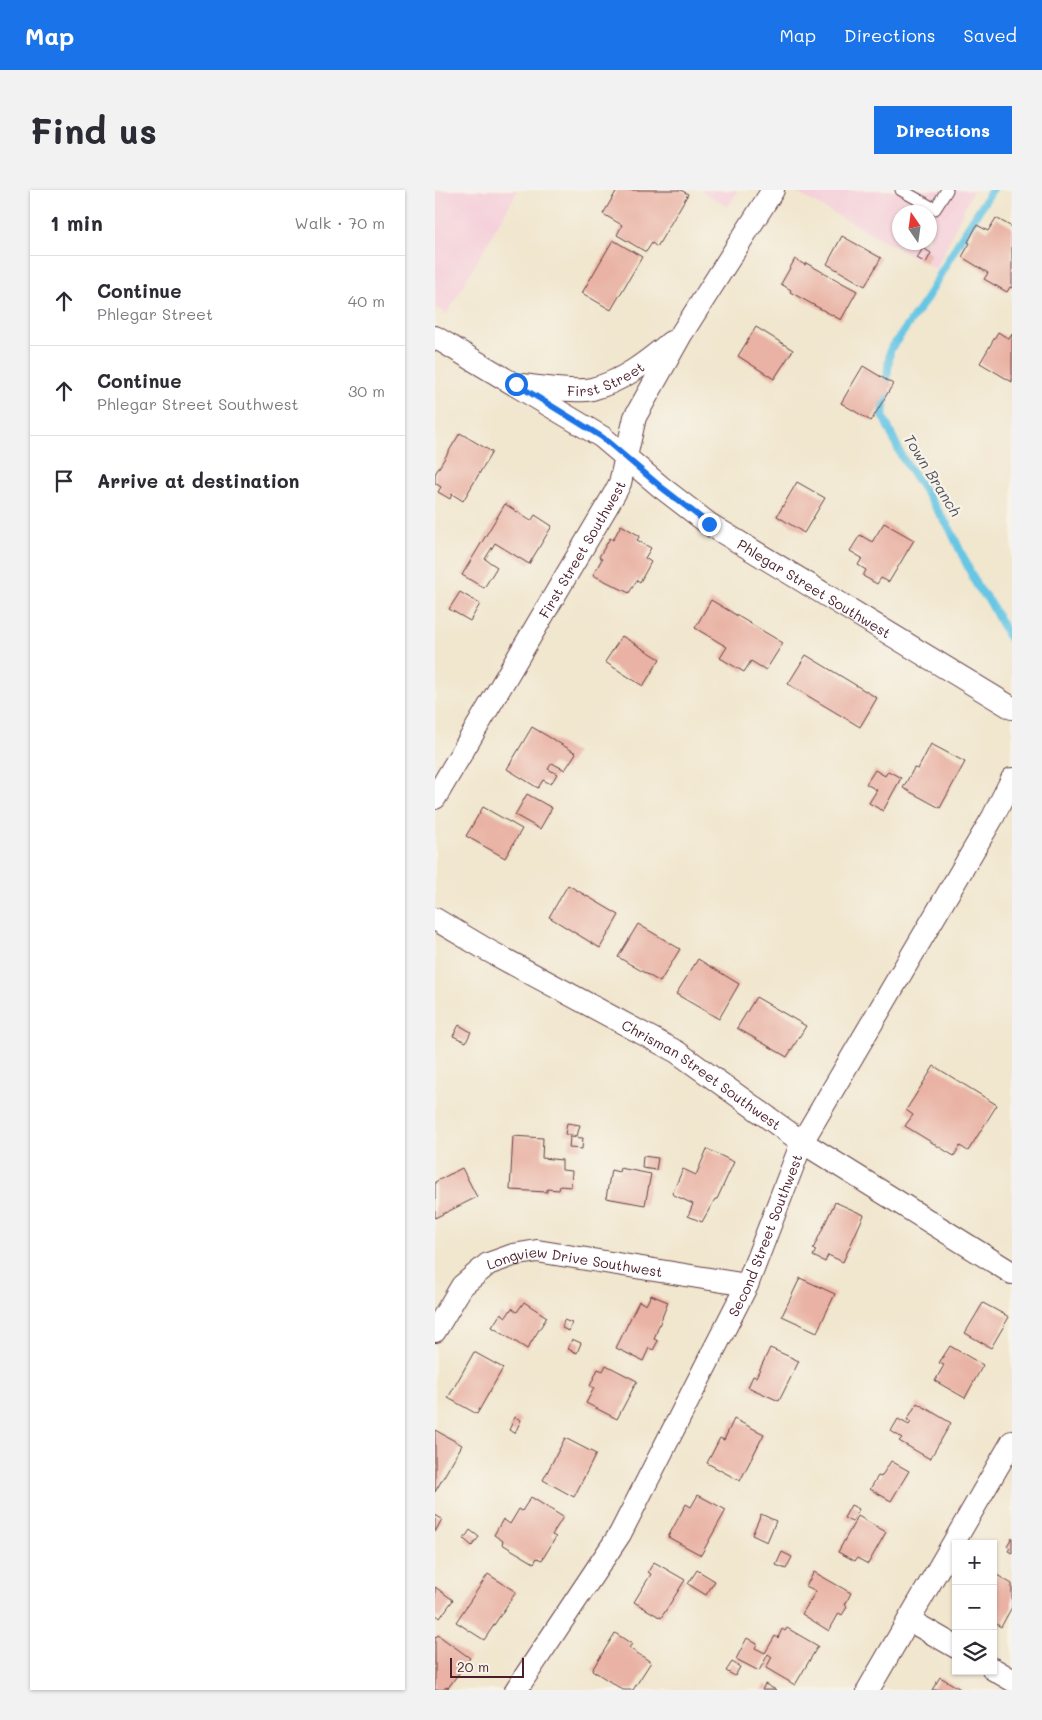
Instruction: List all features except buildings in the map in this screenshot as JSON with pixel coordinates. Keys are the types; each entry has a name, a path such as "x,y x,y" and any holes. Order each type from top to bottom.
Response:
{"street":[{"name":"First Street Southwest","path":"435,798 616,491 626,458 635,416 682,334 773,190"},
{"name":"First Street","path":"516,384 556,389 590,389 618,380 643,366 682,334"},
{"name":"Phlegar Street Southwest","path":"435,337 602,437 709,524 1012,708"},
{"name":"Second Street Southwest","path":"516,1690 620,1534 747,1285 802,1142 993,817 1012,779"},
{"name":"Chrisman Street Southwest","path":"435,919 489,951 677,1052 802,1142 1012,1273"},
{"name":"Longview Drive Southwest","path":"435,1332 463,1286 488,1264 513,1255 537,1251 747,1285"},
{"path":"868,1690 1012,1442"},
{"path":"909,1620 952,1645"},
{"path":"997,1671 1012,1680"}],"lane":[{"path":"901,190 935,209 947,190"}],"shaded area":[{"path":"435,190 518,190 447,314 435,307"},
{"path":"700,190 738,190 728,207"},
{"path":"791,190 973,190 936,269 901,250 937,250 937,205 892,205 892,245"}],"waterway":[{"name":"Town Branch","path":"992,190 961,238 925,301 890,350 883,416 902,457 950,529 977,586 990,602 1012,641"}],"route":[{"path":"516,384 602,437 661,487 709,524"}]}
